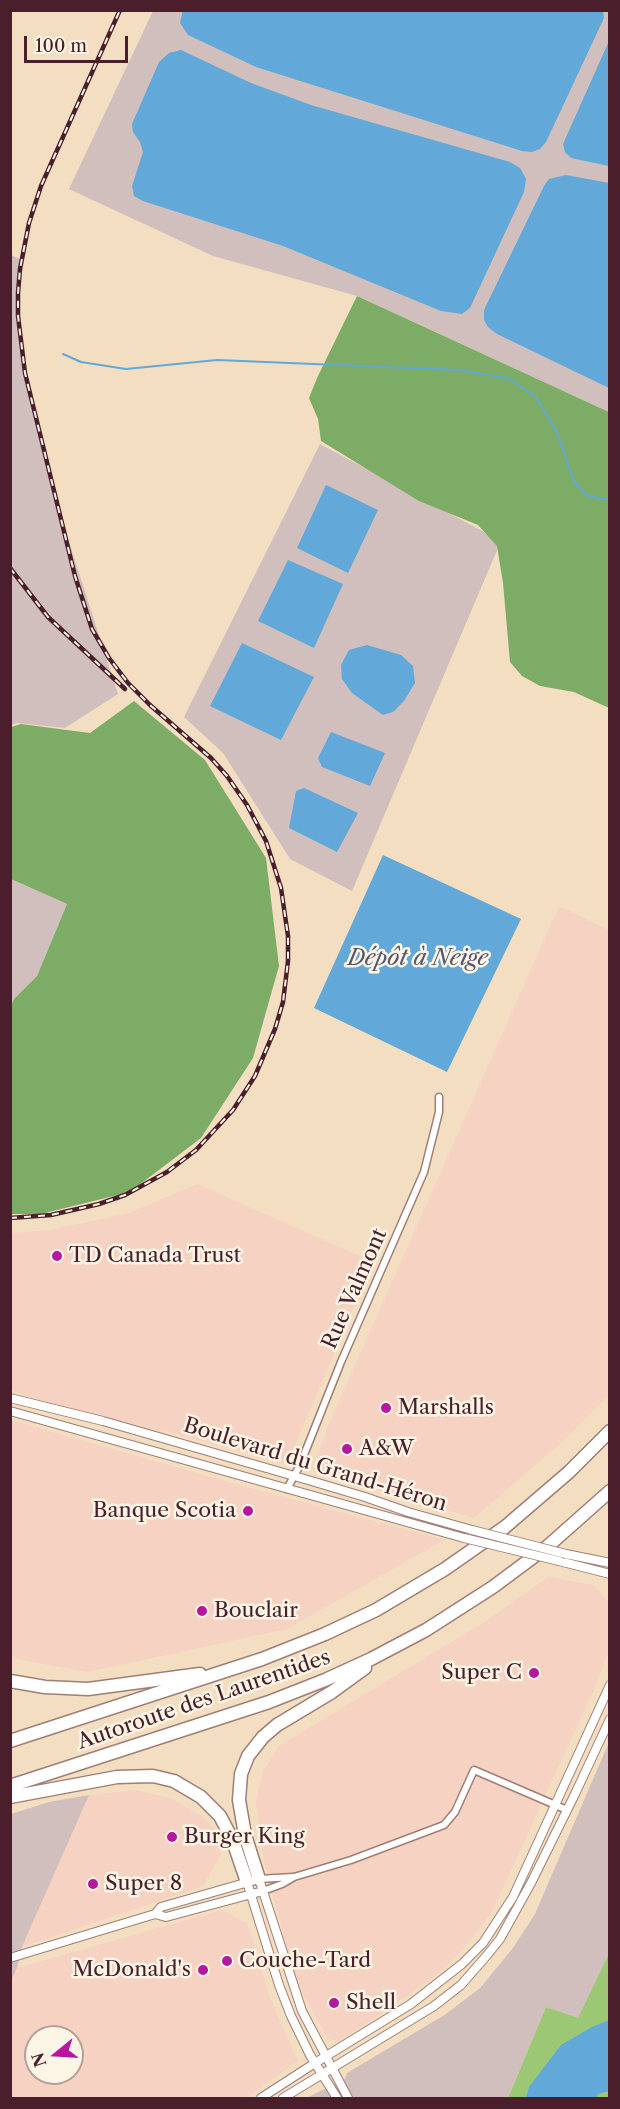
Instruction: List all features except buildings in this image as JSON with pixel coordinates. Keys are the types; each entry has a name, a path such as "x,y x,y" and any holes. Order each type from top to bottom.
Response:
{"highway":[{"name":"Autoroute des Laurentides","path":"10,1741 229,1671 331,1631 376,1610 438,1573 490,1538 532,1505 609,1431"},
{"name":"Autoroute des Laurentides","path":"10,1786 274,1700 325,1680 390,1649 438,1623 504,1580 563,1534 609,1491"},
{"path":"261,1885 245,1835 238,1800 241,1774 248,1756 263,1737 277,1725 332,1692 390,1649"},
{"path":"10,1681 45,1687 88,1689 229,1671"},
{"path":"10,1797 117,1777 153,1776 174,1781 201,1797 220,1816 233,1841 249,1888"}],"street":[{"name":"Rue Valmont","path":"287,1489 424,1172 439,1112 440,1097"},
{"name":"Boulevard du Grand-Héron","path":"10,1398 103,1421 350,1492 414,1514 472,1530 609,1563"},
{"name":"Boulevard du Grand-Héron","path":"10,1411 464,1538 609,1574"},
{"path":"598,1572 609,1581"},
{"path":"261,2098 411,2004 462,1964 483,1943 513,1897 609,1685"},
{"path":"283,2098 434,2006 460,1985 500,1939 567,1810 609,1719"},
{"path":"10,1958 155,1914 161,1908 294,1877 351,1860 444,1825 455,1812 474,1770 567,1810"},
{"path":"155,1914 166,1917 249,1888 282,1884 294,1877"},
{"path":"261,1885 302,2011 348,2098"},
{"path":"249,1888 283,1995 299,2035 337,2098"}],"shaded area":[{"path":"153,11 609,11 609,412 357,296 213,256 69,189"},
{"path":"11,255 22,260 18,316 25,373 34,415 59,511 118,694 65,728 17,723 11,725"},
{"path":"320,444 501,541 352,891 290,859 223,753 184,717"},
{"path":"11,879 67,904 37,976 14,999 11,1006"},
{"path":"559,906 609,930 609,1394 570,1435 474,1518 313,1471 327,1428"},
{"path":"197,1184 371,1261 348,1322 287,1464 165,1431 135,1433 82,1418 11,1390 11,1233 51,1230 129,1213"},
{"path":"10,1420 444,1540 287,1629 87,1672 11,1658"},
{"path":"548,1577 594,1585 609,1603 609,1651 595,1687 491,1914 460,1953 428,1982 339,2042 328,2038 296,1982 264,1862 256,1802 262,1773 279,1746 488,1620"},
{"path":"609,1742 609,1953 578,2019 546,2007 508,2098 306,2098 345,2079 347,2073 446,2014 480,1988 513,1948 535,1914"},
{"path":"135,1790 171,1798 203,1817 216,1830 221,1854 203,1886 22,1947 89,1795"},
{"path":"89,1795 22,1947 11,1981 11,1814 49,1802"},
{"path":"222,1910 247,1923 270,1998 298,2061 245,2098 11,2098 11,1981 17,1968"}],"green space":[{"path":"357,296 609,412 609,708 574,692 540,686 522,676 510,662 503,583 497,546 478,525 419,501 321,441 318,419 309,398"},
{"path":"134,701 205,760 266,858 279,966 253,1058 201,1138 130,1192 41,1214 11,1214 11,1006 14,999 37,976 67,904 11,879 11,727 21,724 90,733"},
{"path":"609,1953 609,2098 508,2098 546,2007 578,2018"}],"water":[{"path":"183,10 603,10 604,18 546,142 540,149 532,152 522,151 256,67 188,35 180,23"},
{"path":"609,41 610,166 571,158 565,152 563,144"},
{"path":"181,50 251,83 311,105 510,162 520,168 526,179 524,192 470,308 462,314 441,311 283,246 143,201 134,196 132,186 143,152 133,132 132,124 159,62 169,53"},
{"path":"566,175 609,183 609,388 497,334 488,327 484,320 484,310 544,186 549,179"},
{"path":"326,485 378,510 348,573 297,548"},
{"path":"288,560 343,584 314,648 258,621"},
{"path":"242,643 314,677 281,740 210,706"},
{"path":"367,645 401,655 413,666 415,683 404,701 393,712 383,715 352,693 342,679 341,665 349,650"},
{"path":"331,732 385,753 370,786 322,767 318,758"},
{"path":"304,788 358,813 337,852 289,828 296,791"},
{"name":"Dépôt à Neige","path":"383,855 521,919 447,1072 314,1008"},
{"path":"609,2020 609,2091 598,2094 596,2098 526,2098 529,2087 561,2045"}],"waterway":[{"path":"63,354 81,362 126,369 217,360 459,370 508,378 535,396 556,430 574,481 586,495 610,499"}],"railway":[{"path":"10,1218 51,1215 99,1204 125,1195 167,1172 196,1150 233,1110 255,1076 275,1029 283,1002 288,961 288,936 281,888 266,841 247,805 211,758 128,683 109,658 92,629 75,576 25,373 18,316 18,293 29,223 41,186 120,10"},
{"path":"10,568 48,617 125,689"}],"place":[{"name":"TD Canada Trust","path":"57,1256"},
{"name":"Marshalls","path":"386,1408"},
{"name":"A&W","path":"347,1449"},
{"name":"Banque Scotia","path":"248,1511"},
{"name":"Bouclair","path":"202,1611"},
{"name":"Super C","path":"534,1673"},
{"name":"Burger King","path":"172,1837"},
{"name":"Super 8","path":"93,1884"},
{"name":"Couche-Tard","path":"227,1961"},
{"name":"McDonald's","path":"203,1970"},
{"name":"Shell","path":"334,2003"}]}
